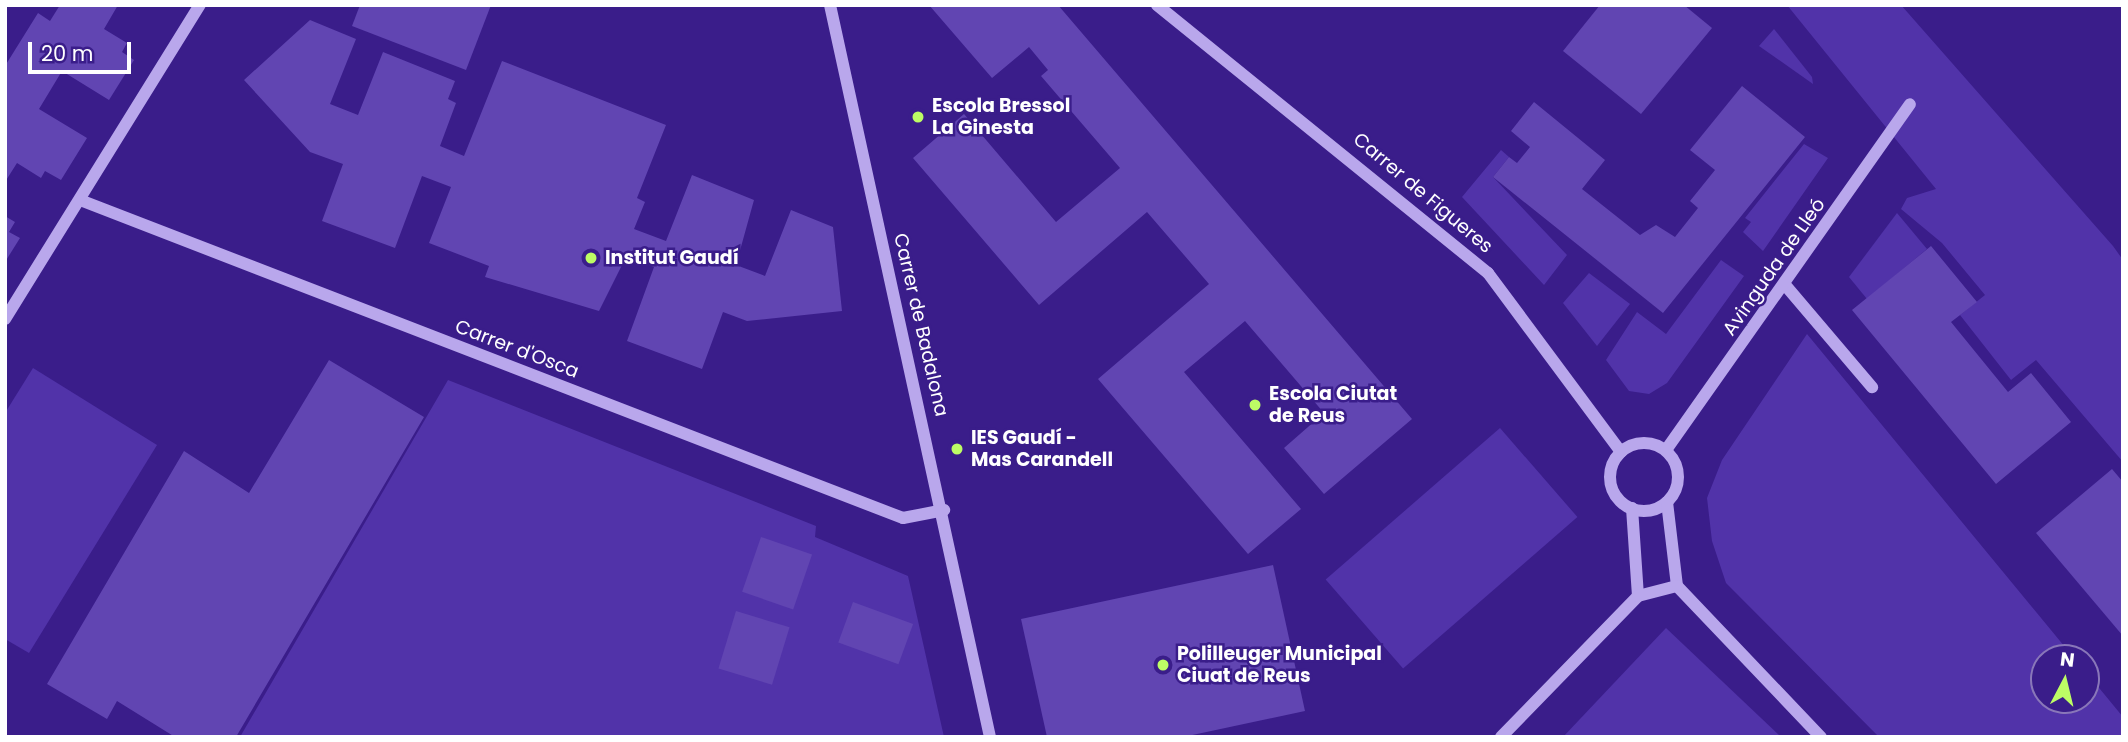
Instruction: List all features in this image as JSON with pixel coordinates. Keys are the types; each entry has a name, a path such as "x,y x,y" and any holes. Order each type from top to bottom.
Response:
{"street":[{"path":"5,319 200,5"},
{"name":"Carrer de Badalona","path":"830,5 944,510 990,737"},
{"name":"Carrer de Figueres","path":"1157,5 1488,272 1620,452"},
{"name":"Avinguda de Lleó","path":"1666,450 1786,286 1910,104"},
{"name":"Carrer d'Osca","path":"80,200 903,518 944,510"},
{"path":"1786,286 1872,387"},
{"path":"1638,596 1632,508 1611,484 1620,452 1648,443 1666,450 1679,476 1667,502 1676,586 1821,737"},
{"path":"1632,508 1667,502"},
{"path":"1501,737 1638,596 1676,586"}],"shaded area":[{"path":"1787,5 1901,5 2113,246 2123,260 2123,462 2036,360 2011,380 1960,315 1985,295 1942,243 1901,209 1907,198 1936,189"},
{"path":"1774,29 1812,77 1813,84 1759,46"},
{"path":"1804,144 1828,158 1763,251 1743,232 1751,222 1745,218"},
{"path":"1501,150 1509,157 1493,177 1567,255 1544,285 1462,197"},
{"path":"1897,213 1927,249 1867,299 1849,277"},
{"path":"1721,260 1744,276 1667,383 1649,394 1629,391 1606,360 1637,312 1666,334"},
{"path":"1589,273 1630,304 1597,346 1563,303"},
{"path":"1807,334 2062,644 2030,644 2030,714 2100,714 2100,689 2123,717 2123,737 1879,737 1726,583 1712,541 1707,498 1722,460"},
{"path":"33,368 157,445 29,653 5,639 5,413"},
{"path":"448,380 816,526 815,537 908,576 944,737 240,737"},
{"path":"1500,428 1577,517 1403,669 1326,580"},
{"path":"1666,628 1781,737 1563,737"}],"building":[{"path":"60,5 118,5 104,29 127,43 122,52 134,60 109,100 62,71 39,109 87,138 61,180 45,171 41,178 17,163 5,182 5,66 38,13 50,21"},
{"path":"360,5 491,5 466,70 352,26"},
{"path":"929,5 1058,5 1412,419 1324,494 1284,448 1324,413 1245,321 1184,372 1301,509 1248,554 1098,379 1209,284 1147,212 1039,305 913,158 964,114 1056,222 1120,168 1041,76 1048,70 1029,47 992,78"},
{"path":"1600,5 1684,5 1712,28 1641,114 1563,51"},
{"path":"310,20 356,39 330,104 358,115 383,52 455,81 448,99 456,103 440,146 464,156 502,61 666,125 637,198 645,202 634,229 666,241 692,175 754,200 736,265 765,276 791,210 833,227 842,311 747,321 723,312 702,369 627,341 654,267 626,257 599,311 485,277 489,266 429,243 451,187 422,176 395,248 322,221 343,164 310,152 244,80"},
{"path":"1742,86 1805,137 1663,313 1493,177 1509,157 1517,163 1530,147 1511,131 1534,102 1605,160 1582,189 1640,235 1656,225 1675,237 1698,208 1690,201 1715,170 1690,150"},
{"path":"5,216 15,222 9,232 20,238 5,262"},
{"path":"1931,246 1977,302 1951,322 2008,392 2031,373 2071,422 1996,484 1852,310"},
{"path":"329,360 424,417 236,737 175,737 117,701 107,719 47,684 184,451 249,493"},
{"path":"2112,469 2123,482 2123,636 2036,533"},
{"path":"761,537 812,555 793,609 742,592"},
{"name":"Polilleuger Municipal Ciuat de Reus","path":"1273,565 1305,711 1183,737 1047,737 1021,619"},
{"path":"853,602 913,624 898,664 838,642"},
{"path":"736,611 790,627 772,685 718,668"}],"place":[{"name":"Escola Bressol La Ginesta","path":"918,117"},
{"name":"Institut Gaudí","path":"591,258"},
{"name":"Escola Ciutat de Reus","path":"1255,405"},
{"name":"IES Gaudí - Mas Carandell","path":"957,449"},
{"name":"Polilleuger Municipal Ciuat de Reus","path":"1163,665"}]}
